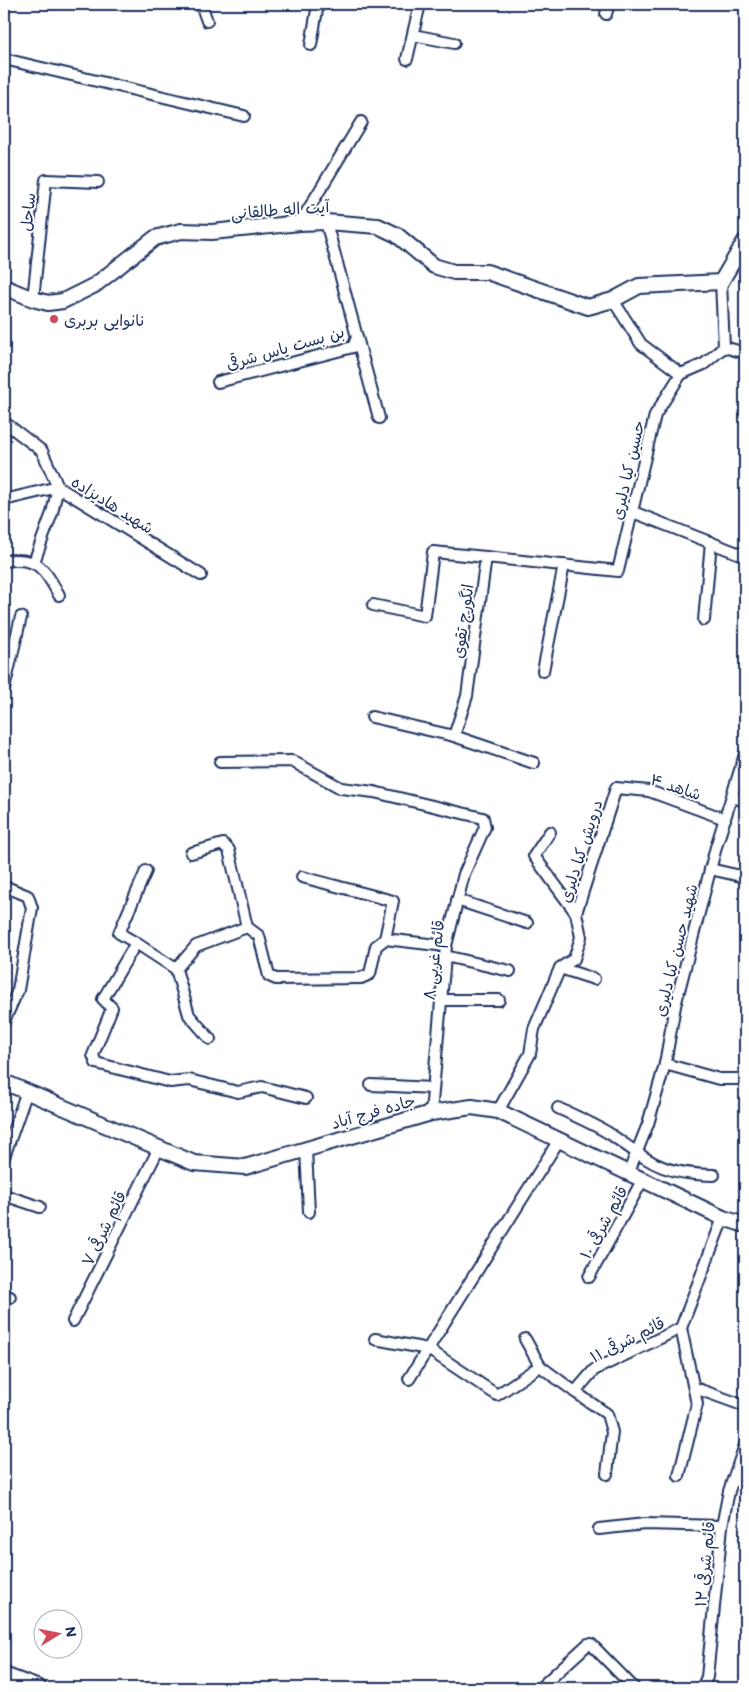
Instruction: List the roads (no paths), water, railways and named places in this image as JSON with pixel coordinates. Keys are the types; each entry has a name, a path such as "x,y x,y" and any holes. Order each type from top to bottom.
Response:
{"street":[{"path":"201,4 207,21"},
{"path":"311,45 318,4"},
{"path":"408,59 420,4"},
{"path":"606,14 610,4"},
{"path":"413,35 454,43"},
{"path":"4,60 244,116"},
{"path":"300,223 361,122"},
{"name":"ساحل","path":"33,299 46,180 98,182"},
{"name":"آیت اله طالقانی","path":"4,287 48,303 63,301 95,285 155,238 180,231 212,232 326,222 378,226 397,235 434,266 454,272 487,272 588,307 614,300 639,286 721,282"},
{"name":"بن بست یاس شرقی","path":"218,382 353,346 357,337 326,222"},
{"path":"724,347 721,282 741,257 745,242"},
{"path":"614,300 641,344 681,374 704,364 724,347"},
{"path":"357,337 379,418"},
{"path":"724,347 745,354"},
{"name":"حسین کیا دلیری","path":"564,565 618,571 655,415 681,374"},
{"name":"شهید هادیزاده","path":"4,422 42,451 58,487 201,575"},
{"path":"4,500 58,487 52,513 34,562"},
{"path":"633,512 745,556"},
{"path":"704,620 711,542"},
{"path":"373,605 425,616 433,552 564,565 544,671"},
{"name":"انگورج تقوی","path":"454,736 466,696 486,557"},
{"path":"4,561 34,562 46,572 59,595"},
{"path":"4,690 21,617"},
{"path":"372,718 454,736 534,763"},
{"name":"شهید حسن کیا دلیری","path":"628,1174 648,1124 664,1064 675,1006 710,869 745,754"},
{"name":"قائم غربی ۸","path":"220,762 292,761 341,788 374,792 482,818 485,827 464,874 446,951 443,1000 431,1113"},
{"name":"شاهد ۴","path":"616,788 649,791 725,819"},
{"name":"درویش کیا دلیری","path":"498,1111 530,1054 534,1029 560,968 574,959 581,937 576,913 616,788"},
{"path":"732,797 745,801"},
{"path":"550,832 534,856 576,913"},
{"path":"191,853 223,844 229,850 247,927 259,936 269,976 276,979 360,978 370,974 376,946 385,939 393,901 302,878"},
{"path":"710,869 745,877"},
{"path":"146,871 119,933 176,969 189,1015 210,1040"},
{"path":"4,886 28,896 32,908 18,990 4,1021"},
{"path":"457,900 527,923"},
{"path":"176,969 196,946 247,927"},
{"path":"385,939 446,951 510,971"},
{"path":"136,943 103,999 112,1008 92,1055 96,1063 170,1082 189,1080 238,1092 262,1086 306,1098"},
{"path":"560,968 594,979"},
{"path":"443,1000 500,1000"},
{"path":"664,1064 719,1079 744,1079"},
{"name":"جاده فرج آباد","path":"4,1082 194,1163 245,1166 431,1113 472,1107 498,1111 642,1181 723,1218 745,1225"},
{"path":"370,1085 433,1088"},
{"path":"4,1157 27,1091"},
{"path":"558,1108 608,1133 635,1154 659,1167 686,1174 714,1175"},
{"path":"409,1379 558,1140"},
{"name":"قائم شرقی ۷","path":"73,1321 159,1148"},
{"path":"306,1149 309,1212"},
{"name":"قائم شرقی ۱۰","path":"589,1277 642,1181"},
{"path":"4,1195 40,1207"},
{"name":"قائم شرقی ۱۱","path":"575,1392 594,1370 681,1328 723,1218"},
{"path":"679,1476 697,1404 681,1328"},
{"path":"525,1338 540,1366 607,1414 612,1432 607,1474"},
{"path":"376,1339 428,1349 497,1395 540,1366"},
{"path":"695,1388 745,1406"},
{"name":"قائم شرقی ۱۲","path":"702,1688 707,1677 722,1526 730,1491 745,1446"},
{"path":"599,1529 645,1524 722,1526"},
{"path":"540,1688 588,1644 591,1644 634,1688"},
{"path":"4,1675 17,1685 39,1688"}],"place":[{"name":"نانوایی بربری","path":"54,319"}]}
